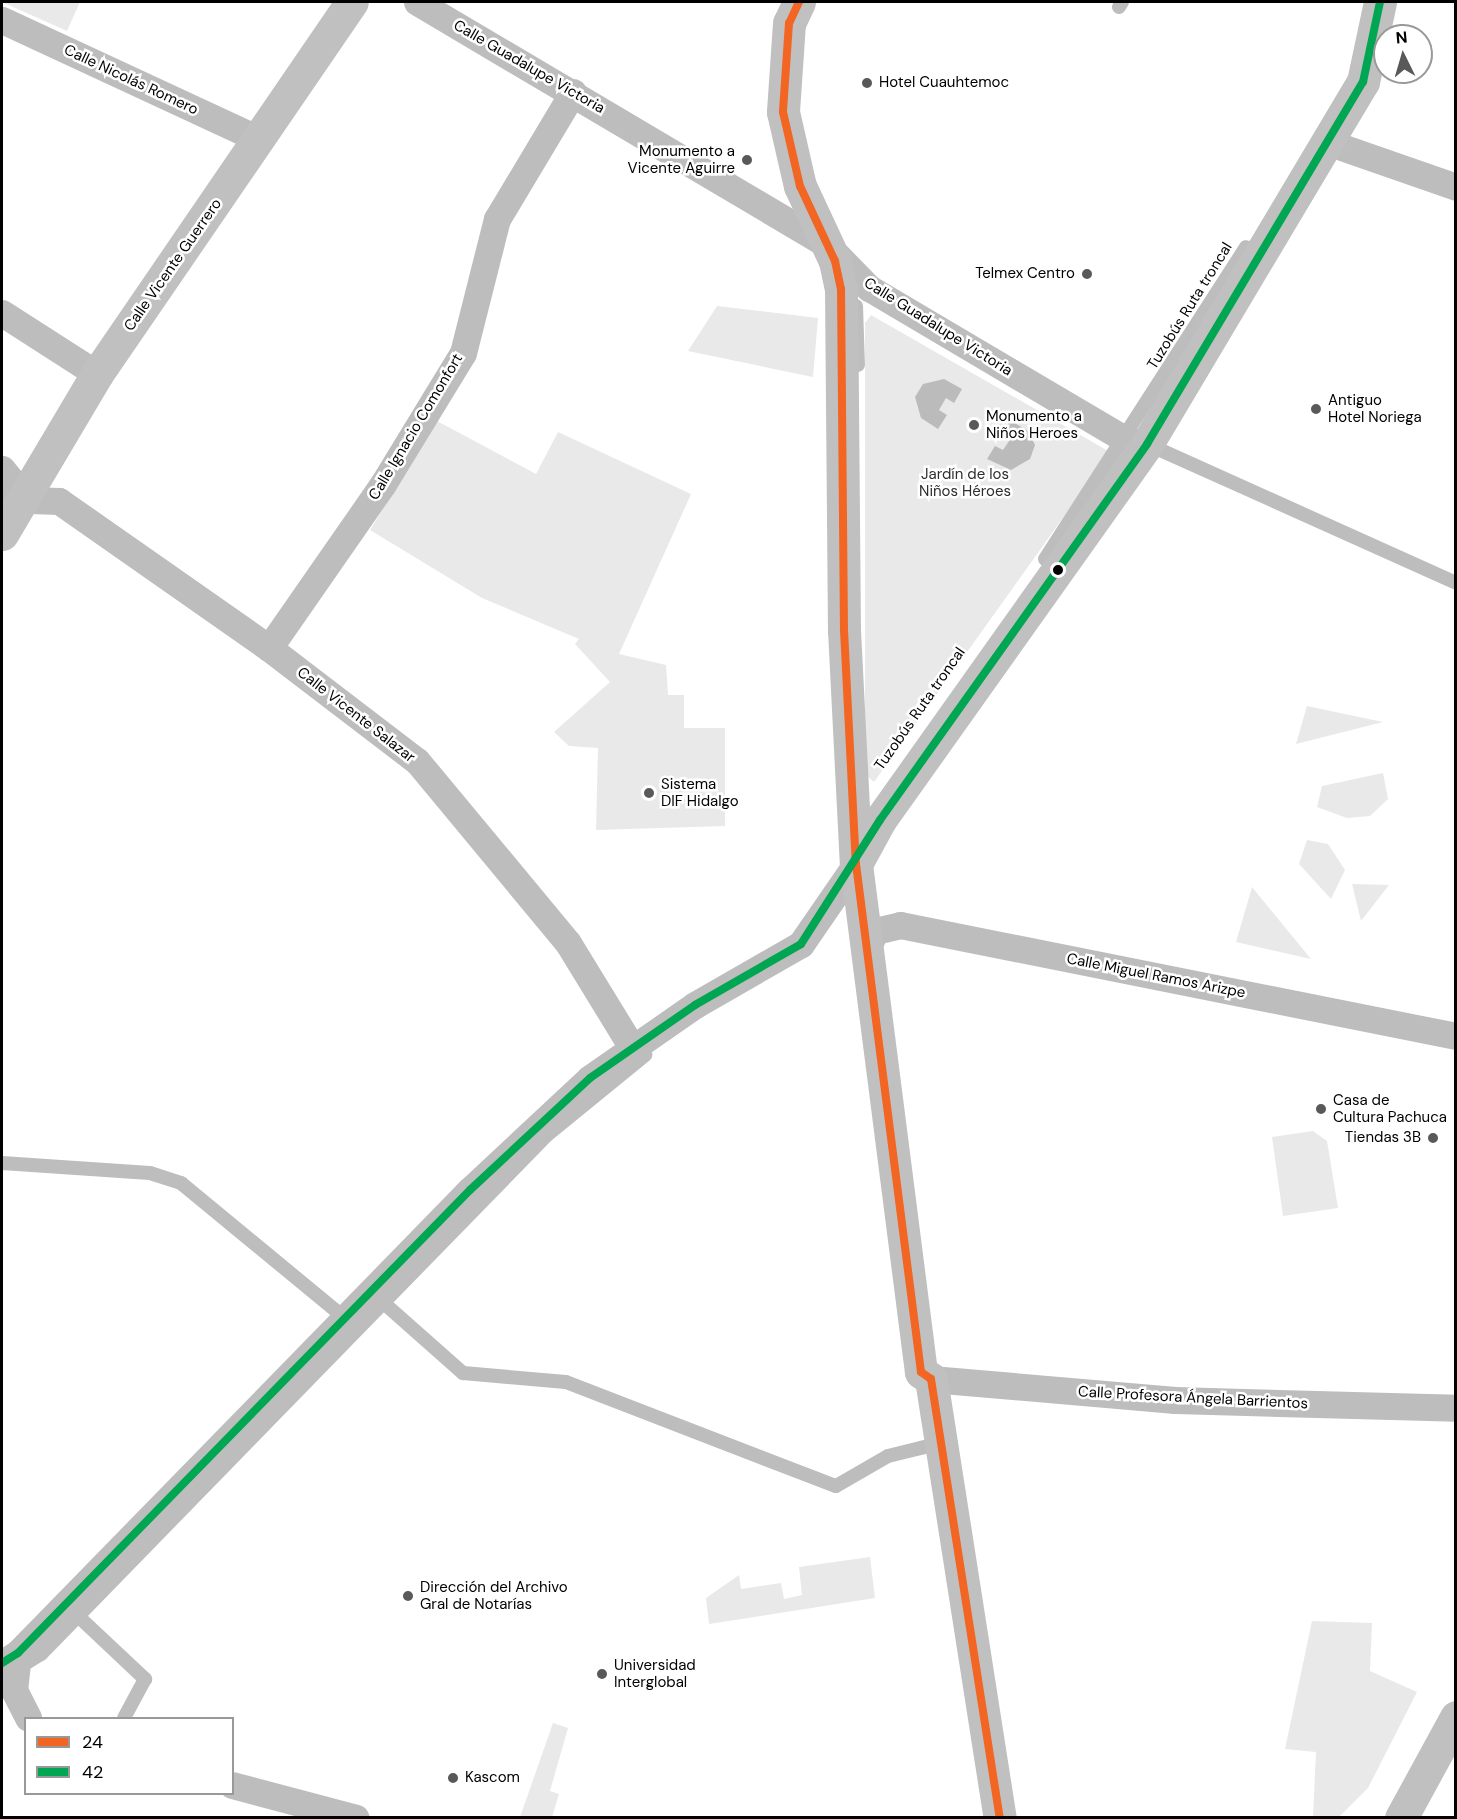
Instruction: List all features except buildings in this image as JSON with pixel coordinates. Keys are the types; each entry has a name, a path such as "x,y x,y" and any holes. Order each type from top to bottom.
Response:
{"street":[{"name":"Calle Vicente Guerrero","path":"2,534 13,497 261,140 352,2"},
{"name":"Calle Guadalupe Victoria","path":"417,2 573,92 832,252 869,288 1137,442"},
{"path":"799,2 789,23 783,112 800,186 832,252 837,271 843,322 843,619 856,865 921,1372 931,1379 933,1446 1000,1818"},
{"path":"27,1717 14,1690 9,1666 90,1579 346,1319 378,1298 470,1190 590,1078 695,1005 801,944 1137,442 1327,142 1363,82 1380,2"},
{"name":"Calle Nicolás Romero","path":"2,20 261,140"},
{"name":"Calle Ignacio Comonfort","path":"269,648 383,484 463,353 497,219 573,92"},
{"path":"1327,142 1455,187"},
{"path":"2,314 97,374"},
{"path":"2,469 13,497"},
{"name":"Calle Vicente Salazar","path":"13,497 59,501 269,648 417,762 568,943 633,1049"},
{"path":"856,865 873,902 900,925"},
{"path":"868,947 875,931 900,925"},
{"name":"Calle Miguel Ramos Arizpe","path":"900,925 1455,1036"},
{"name":"Calle Profesora Ángela Barrientos","path":"931,1379 1175,1400 1455,1408"},
{"path":"1401,1818 1455,1717"},
{"path":"234,1786 356,1818"}],"lane":[{"path":"805,2 794,25 788,111 805,184 832,252"},
{"name":"Tuzobús Ruta troncal","path":"1137,442 1350,78 1366,2"},
{"name":"Calle Guadalupe Victoria","path":"1137,442 1455,583"},
{"path":"9,1666 41,1654 79,1617 378,1298 556,1128 658,1044 807,951 834,912 856,865"},
{"path":"856,865 852,917 989,1818"},
{"path":"2,1163 150,1173 181,1184 346,1319"},
{"path":"378,1298 463,1372 566,1382 836,1486 888,1456 933,1446"},
{"path":"79,1617 90,1579"},
{"path":"79,1617 145,1679 125,1717"}],"green space":[{"path":"2,2 80,2 67,31"},
{"path":"717,306 818,318 813,377 688,351"},
{"name":"Jardín de los Niños Héroes","path":"871,315 1110,452 874,782 865,774 865,323"},
{"path":"437,421 536,474 558,432 691,494 619,654 666,665 668,695 684,695 684,728 725,728 725,826 596,830 598,748 569,746 554,732 610,682 575,644 579,639 482,598 370,530"},
{"path":"1307,706 1383,722 1296,744"},
{"path":"1383,773 1388,799 1370,816 1347,818 1317,807 1322,786"},
{"path":"1307,840 1328,844 1345,870 1331,899 1299,864"},
{"path":"1352,884 1389,885 1361,921"},
{"path":"1252,887 1311,959 1236,942"},
{"path":"1313,1131 1327,1141 1338,1208 1283,1216 1272,1137"},
{"path":"870,1557 875,1598 709,1624 706,1598 739,1575 741,1589 781,1583 784,1599 802,1595 799,1567"},
{"path":"1312,1621 1372,1623 1370,1671 1417,1692 1368,1788 1339,1817 1313,1817 1316,1752 1285,1749"},
{"path":"553,1723 568,1728 550,1791 559,1794 552,1817 520,1817"}],"shaded area":[{"path":"944,379 962,389 954,403 946,398 939,410 947,415 938,429 921,418 915,397 923,384"},
{"path":"1010,420 1028,431 1035,445 1030,459 1011,470 987,459 995,446 1003,450 1011,438 1003,433"}],"transit line":[{"name":"24","path":"799,2 789,23 783,112 800,186 835,261 841,289 844,630 856,864 921,1372 931,1379 1000,1818"},
{"name":"42","path":"2,1663 18,1653 470,1190 590,1078 695,1005 801,944 880,820 1147,444 1363,82 1380,2"}],"place":[{"name":"Hotel Cuauhtemoc","path":"867,83"},
{"name":"Monumento a Vicente Aguirre","path":"747,160"},
{"name":"Telmex Centro","path":"1087,274"},
{"name":"Antiguo Hotel Noriega","path":"1316,409"},
{"name":"Monumento a Niños Heroes","path":"974,425"},
{"name":"Sistema DIF Hidalgo","path":"649,793"},
{"name":"Casa de Cultura Pachuca","path":"1321,1109"},
{"name":"Tiendas 3B","path":"1433,1138"},
{"name":"Dirección del Archivo Gral de Notarías","path":"408,1596"},
{"name":"Universidad Interglobal","path":"602,1674"},
{"name":"Kascom","path":"453,1778"}]}
